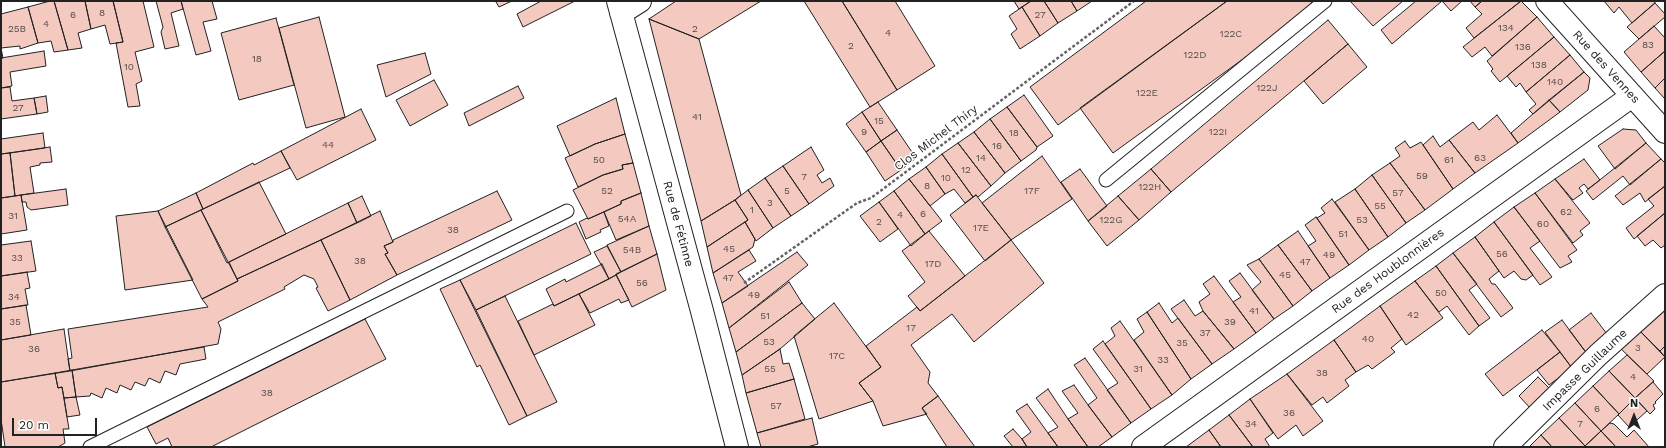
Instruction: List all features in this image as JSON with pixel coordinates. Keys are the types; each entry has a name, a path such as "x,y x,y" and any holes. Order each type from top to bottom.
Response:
{"street":[{"path":"620,7 640,1"},
{"name":"Rue des Vennes","path":"1547,1 1665,132"},
{"name":"Rue de Fétinne","path":"620,7 737,447"},
{"name":"Rue des Houblonnières","path":"1144,447 1632,96"},
{"name":"Impasse Guillaume","path":"1505,447 1598,355 1665,294"}],"lane":[{"path":"1106,180 1325,1"},
{"path":"90,447 567,211"}],"path":[{"name":"Clos Michel Thiry","path":"744,283 857,203 871,198 1134,1"}],"building":[{"path":"54,1 68,50 54,52 51,41 38,43 28,7"},
{"path":"54,1 85,1 91,29 78,33 82,48 68,50"},
{"path":"85,1 113,1 123,42 110,44 105,25 91,29"},
{"path":"113,1 143,1 154,47 135,52 142,81 136,84 140,106 128,107 116,43 123,42"},
{"path":"156,1 181,1 183,9 171,13 179,46 165,49 161,32 163,27"},
{"path":"181,1 212,1 217,19 203,22 211,51 196,55"},
{"path":"512,1 499,7 496,2"},
{"path":"541,1 575,1 523,27 517,14"},
{"path":"676,1 761,1 699,39 649,19"},
{"path":"804,1 842,1 897,90 870,107"},
{"path":"842,1 895,1 935,66 897,90"},
{"path":"1014,1 1031,1 1019,9"},
{"path":"1031,1 1044,1 1058,23 1040,36 1022,7"},
{"path":"1044,1 1071,1 1077,11 1058,23"},
{"path":"1071,1 1092,1 1077,11"},
{"path":"1146,1 1227,1 1058,125 1030,87"},
{"path":"1227,1 1310,1 1315,7 1113,153 1080,108"},
{"path":"1350,1 1403,1 1373,26"},
{"path":"1416,1 1442,1 1392,44 1381,30"},
{"path":"1442,1 1462,1 1451,11"},
{"path":"1470,1 1482,1 1475,7"},
{"path":"1482,1 1521,1 1474,38 1466,28 1482,14 1475,7"},
{"path":"1521,1 1537,17 1492,56 1485,47 1472,57 1463,47"},
{"path":"1604,1 1654,1 1655,3 1632,23 1619,7 1614,13"},
{"path":"1655,3 1665,14 1665,17 1639,39 1627,27"},
{"path":"28,7 38,43 20,49 20,46 1,48 1,14"},
{"path":"1022,7 1040,36 1020,49 1011,34 1017,29 1009,16"},
{"path":"319,17 345,117 306,128 279,28"},
{"path":"1537,17 1554,37 1500,82 1491,71 1493,69 1487,61"},
{"path":"276,18 294,85 239,100 221,33"},
{"path":"649,19 699,39 741,195 701,221"},
{"path":"1328,20 1348,44 1171,192 1151,169"},
{"path":"1654,26 1665,38 1665,51 1641,72 1624,52"},
{"path":"1554,37 1570,55 1526,92 1520,83 1516,87 1507,76"},
{"path":"1348,44 1367,67 1323,104 1304,81"},
{"path":"44,51 46,66 10,72 12,86 1,88 1,58"},
{"path":"1665,51 1665,78 1655,88 1641,72"},
{"path":"425,53 431,74 386,97 377,65"},
{"path":"1570,55 1584,72 1533,114 1529,110 1536,104 1526,92"},
{"path":"1584,72 1590,78 1588,90 1560,112 1549,100"},
{"path":"1665,78 1665,99 1655,88"},
{"path":"434,80 448,105 410,126 396,100"},
{"path":"518,86 524,98 469,126 464,113"},
{"path":"10,87 12,101 34,98 37,114 1,119 1,88"},
{"path":"1024,95 1053,136 1037,147 1007,107"},
{"path":"46,96 48,112 37,114 34,98"},
{"path":"616,98 625,134 595,144 570,156 557,126"},
{"path":"1549,100 1560,112 1518,143 1511,133"},
{"path":"878,102 897,130 881,141 862,112"},
{"path":"1007,107 1037,147 1036,150 1021,161 990,119"},
{"path":"361,109 376,140 297,180 281,151"},
{"path":"862,112 881,141 866,152 846,124"},
{"path":"1497,115 1518,143 1475,173 1449,140 1473,122 1479,130"},
{"path":"990,119 1021,161 1005,173 974,132"},
{"path":"1623,129 1636,130 1646,143 1615,169 1598,146"},
{"path":"897,130 916,158 901,170 881,141"},
{"path":"974,132 1005,173 991,186 958,143"},
{"path":"43,133 45,148 1,154 1,139"},
{"path":"625,134 633,163 622,165 623,169 603,175 578,187 565,158 595,144"},
{"path":"1433,136 1440,147 1449,140 1475,173 1453,189 1423,145"},
{"path":"881,141 901,170 885,181 866,152"},
{"path":"1405,141 1410,148 1421,142 1453,189 1425,210 1390,163 1400,156 1395,148"},
{"path":"958,143 991,186 978,197 976,195 973,197 942,154"},
{"path":"1646,143 1661,159 1630,185 1623,176 1593,200 1586,191"},
{"path":"50,147 52,162 40,163 40,165 30,167 34,193 15,196 10,153"},
{"path":"811,147 824,170 817,175 822,183 830,178 834,186 809,204 783,166"},
{"path":"281,151 290,168 203,209 196,193 253,163 254,165"},
{"path":"10,153 15,196 1,198 1,154"},
{"path":"942,154 973,197 965,203 954,189 945,194 926,167"},
{"path":"1042,156 1072,199 1011,240 982,203"},
{"path":"1584,159 1600,180 1588,189 1584,184 1579,188 1583,193 1573,200 1555,179"},
{"path":"1661,159 1665,163 1665,186 1645,202 1640,193 1623,205 1615,196"},
{"path":"633,163 641,193 621,201 621,204 588,219 573,190 603,175 623,169 622,165"},
{"path":"1390,163 1425,210 1406,223 1372,175"},
{"path":"783,166 809,204 791,216 765,178"},
{"path":"926,167 945,194 930,206 909,179"},
{"path":"1080,169 1107,206 1088,221 1061,182"},
{"path":"1151,169 1171,192 1139,220 1118,196"},
{"path":"1372,175 1406,223 1388,237 1355,189"},
{"path":"765,178 791,216 773,228 748,190"},
{"path":"909,179 942,221 925,234 894,191"},
{"path":"1555,179 1590,223 1580,231 1583,235 1573,243 1535,193"},
{"path":"259,182 286,234 227,263 201,210"},
{"path":"1665,186 1665,213 1634,239 1626,228 1654,206 1648,199"},
{"path":"66,189 68,205 31,210 27,207 26,202 22,202 21,195"},
{"path":"1355,189 1388,237 1369,250 1335,202"},
{"path":"748,190 773,228 756,241 745,222 748,220 735,200"},
{"path":"497,191 512,220 397,275 385,254 388,253 384,246 393,242 393,240"},
{"path":"894,191 925,234 911,246 879,202"},
{"path":"196,193 203,209 165,227 158,211"},
{"path":"641,193 649,226 616,240 604,212 621,204 621,201"},
{"path":"1535,193 1577,250 1568,256 1572,262 1560,268 1514,207"},
{"path":"21,195 27,230 1,234 1,198"},
{"path":"976,195 1011,240 985,261 950,215"},
{"path":"362,196 371,216 357,223 348,203"},
{"path":"1118,196 1139,220 1107,246 1088,221"},
{"path":"1332,199 1369,250 1349,265 1317,218 1325,213 1321,208"},
{"path":"735,200 748,220 707,247 701,221"},
{"path":"879,202 898,229 880,242 860,216"},
{"path":"348,203 357,223 237,279 229,262"},
{"path":"1514,207 1540,241 1530,248 1552,277 1540,285 1494,222"},
{"path":"201,210 238,281 202,299 165,227"},
{"path":"158,211 193,280 125,290 116,216"},
{"path":"380,211 393,242 384,246 388,253 385,254 397,275 350,300 321,240"},
{"path":"604,212 609,226 600,230 601,232 586,239 579,222"},
{"path":"1665,213 1665,245 1661,248 1653,240 1645,246 1637,236"},
{"path":"1316,217 1349,265 1330,278 1308,246 1316,241 1305,225"},
{"path":"745,222 755,239 753,247 713,273 707,247"},
{"path":"1494,222 1533,275 1526,280 1521,279 1514,271 1504,278 1475,237"},
{"path":"576,223 591,254 476,310 460,280"},
{"path":"649,226 657,254 621,272 607,245"},
{"path":"929,231 965,276 920,311 908,296 925,282 902,251"},
{"path":"1298,231 1330,278 1312,291 1278,245"},
{"path":"1475,237 1499,271 1489,279 1492,284 1495,284 1513,308 1501,317 1453,253"},
{"path":"321,240 350,300 328,311 316,288 318,287 314,279 304,275 284,287 285,289 218,322 221,329 218,344 70,371 68,359 72,358 68,329 208,307 202,299 238,281 237,279"},
{"path":"1011,240 1044,283 974,342 952,314 911,345 930,372 928,383 938,396 922,408 927,414 883,426 873,401 859,383 881,367 866,346 917,307 920,311"},
{"path":"31,241 36,271 1,276 1,245"},
{"path":"1278,245 1312,291 1293,306 1259,259"},
{"path":"607,246 621,272 609,279 594,252"},
{"path":"749,250 756,261 738,272 748,286 722,303 713,273"},
{"path":"797,252 808,265 729,328 722,303"},
{"path":"1453,253 1477,284 1469,290 1490,318 1479,326 1436,266"},
{"path":"657,254 666,290 632,307 616,274"},
{"path":"1259,259 1293,306 1274,319 1252,290 1261,282 1247,265"},
{"path":"602,264 609,279 554,306 546,289 565,279 566,282"},
{"path":"1436,266 1479,326 1469,335 1447,306 1439,312 1415,281"},
{"path":"27,272 30,288 25,289 28,305 1,309 1,276"},
{"path":"1240,273 1274,319 1256,333 1233,302 1241,297 1229,281"},
{"path":"616,275 629,300 621,303 619,299 590,313 579,294"},
{"path":"1214,276 1256,333 1234,349 1203,311 1199,302 1210,294 1203,284"},
{"path":"460,280 527,416 509,425 480,365 477,367 440,289"},
{"path":"1415,281 1443,318 1406,345 1380,306"},
{"path":"789,282 802,303 736,352 729,328"},
{"path":"579,294 595,325 534,355 518,321 553,304 554,306"},
{"path":"505,296 557,402 527,416 476,310"},
{"path":"1184,300 1195,316 1203,311 1234,349 1212,364 1171,309"},
{"path":"1665,300 1665,346 1660,351 1636,327"},
{"path":"802,303 815,319 780,349 742,375 736,352"},
{"path":"834,303 881,367 859,383 873,401 819,419 794,336"},
{"path":"1159,303 1172,323 1178,318 1212,364 1191,379 1147,312"},
{"path":"26,305 31,335 1,340 1,309"},
{"path":"1380,306 1402,339 1391,348 1395,352 1372,369 1368,365 1356,372 1334,340"},
{"path":"1147,312 1191,379 1172,395 1134,340 1144,332 1137,319"},
{"path":"1591,313 1607,334 1588,355 1569,330"},
{"path":"365,319 386,359 211,447 172,447 168,438 156,444 147,427"},
{"path":"1562,320 1588,355 1572,368 1545,332"},
{"path":"1120,321 1172,395 1151,409 1105,344 1115,336 1111,328"},
{"path":"1636,327 1665,357 1647,374 1617,345"},
{"path":"64,329 70,371 1,382 1,340"},
{"path":"1542,330 1560,352 1503,396 1485,374"},
{"path":"1334,340 1356,372 1345,380 1349,386 1327,403 1323,397 1312,405 1287,374"},
{"path":"1103,341 1151,409 1131,423 1107,390 1118,383 1093,349"},
{"path":"1665,346 1665,357 1660,351"},
{"path":"204,347 206,359 180,364 176,375 165,371 160,383 149,378 145,386 135,382 131,390 120,385 117,393 106,388 102,398 91,393 90,396 76,397 72,370"},
{"path":"780,349 783,364 789,363 794,379 746,393 742,375"},
{"path":"1560,352 1572,368 1549,385 1537,370"},
{"path":"1627,355 1654,381 1635,398 1609,371"},
{"path":"1085,358 1131,423 1112,437 1088,405 1097,398 1074,365"},
{"path":"72,370 76,397 64,398 62,387 58,388 55,373"},
{"path":"1609,371 1635,398 1619,414 1593,386"},
{"path":"55,373 58,388 62,387 69,429 63,429 65,443 58,447 5,447 1,419 1,382"},
{"path":"1287,374 1323,421 1303,436 1296,425 1278,439 1250,399"},
{"path":"1538,377 1551,390 1531,409 1519,396"},
{"path":"794,379 805,419 757,433 746,393"},
{"path":"1653,382 1663,394 1653,405 1655,409 1650,414 1635,398"},
{"path":"1074,385 1112,437 1098,447 1088,447 1068,419 1078,413 1062,391"},
{"path":"1593,386 1619,414 1601,431 1575,403"},
{"path":"1048,389 1088,447 1058,447 1048,433 1058,427 1036,398"},
{"path":"938,396 975,447 947,447 922,408"},
{"path":"76,397 80,415 67,417 64,398"},
{"path":"1635,398 1647,411 1629,427 1618,415"},
{"path":"1250,399 1273,433 1265,439 1270,447 1253,447 1229,415"},
{"path":"1575,403 1601,431 1585,446 1559,418"},
{"path":"1027,404 1058,447 1027,447 1022,439 1031,432 1016,411"},
{"path":"1229,415 1253,447 1221,447 1209,430"},
{"path":"812,418 818,444 807,447 761,447 757,433"},
{"path":"1559,418 1585,446 1584,447 1552,447 1541,435"},
{"path":"1610,423 1614,424 1627,437 1634,430 1649,447 1616,447 1601,431"},
{"path":"1013,429 1027,447 1013,447 1004,436"},
{"path":"1209,430 1221,447 1186,447"},
{"path":"1601,431 1616,447 1584,447 1585,446"},
{"path":"1541,435 1552,447 1529,447"}]}
